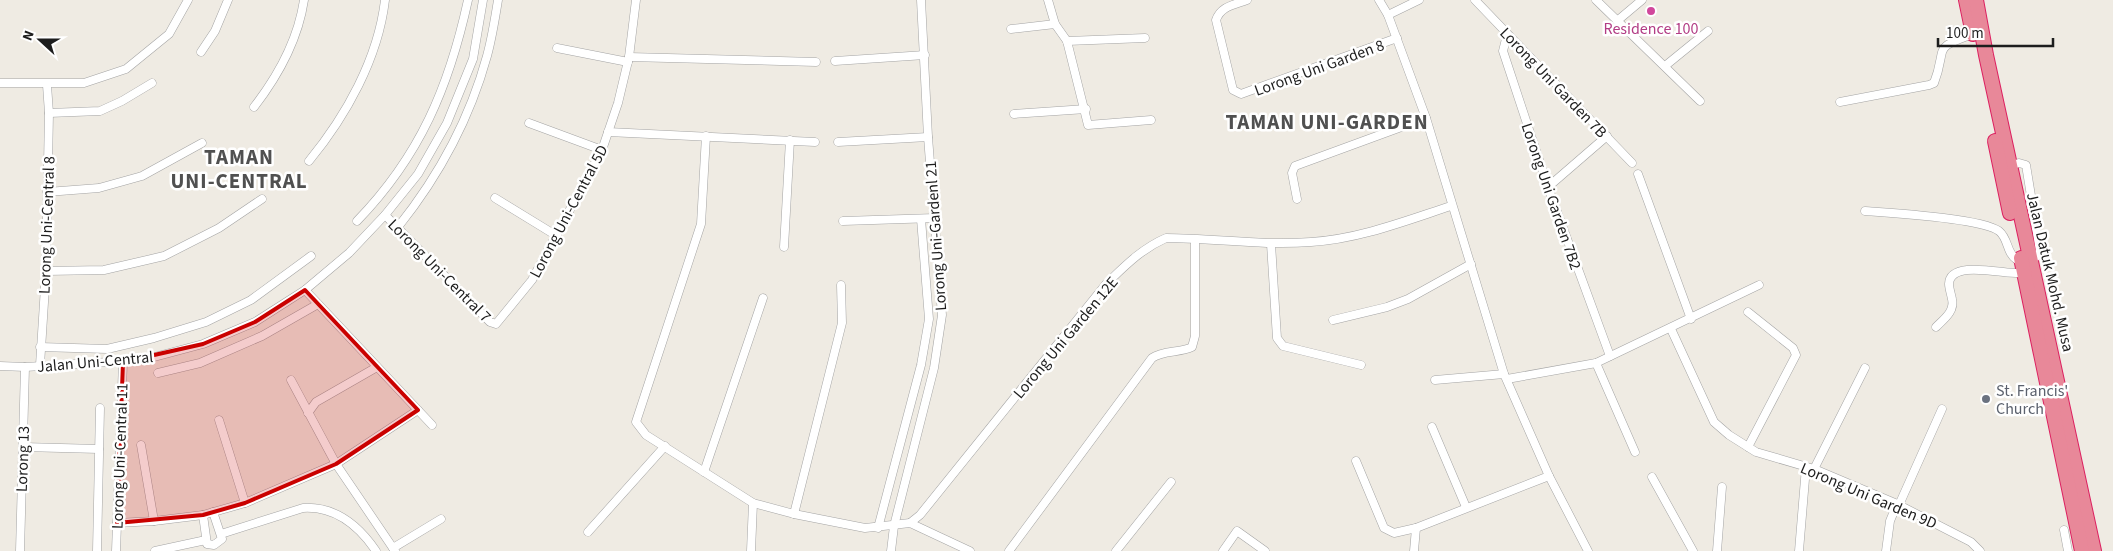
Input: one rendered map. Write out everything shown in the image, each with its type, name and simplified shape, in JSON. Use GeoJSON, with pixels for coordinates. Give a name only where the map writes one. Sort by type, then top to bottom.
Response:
{"type":"FeatureCollection","features":[{"type":"Feature","properties":{"kind":"highway","name":"Jalan Datuk Mohd. Musa"},"geometry":{"type":"LineString","coordinates":[[1966,0],[2094,551]]}},
{"type":"Feature","properties":{"kind":"highway","name":"Jalan Datuk Mohd. Musa"},"geometry":{"type":"LineString","coordinates":[[1976,0],[2010,166],[2025,258],[2023,273],[2082,551]]}},
{"type":"Feature","properties":{"kind":"street"},"geometry":{"type":"LineString","coordinates":[[0,83],[84,83],[126,70],[169,34],[188,0]]}},
{"type":"Feature","properties":{"kind":"street"},"geometry":{"type":"LineString","coordinates":[[201,52],[215,30],[228,0]]}},
{"type":"Feature","properties":{"kind":"street"},"geometry":{"type":"LineString","coordinates":[[254,107],[279,71],[291,46],[304,0]]}},
{"type":"Feature","properties":{"kind":"street"},"geometry":{"type":"LineString","coordinates":[[309,161],[332,133],[349,105],[370,57],[383,16],[385,0]]}},
{"type":"Feature","properties":{"kind":"street"},"geometry":{"type":"LineString","coordinates":[[357,221],[378,199],[406,161],[425,130],[450,71],[468,0]]}},
{"type":"Feature","properties":{"kind":"street","name":"Jalan Uni-Central"},"geometry":{"type":"LineString","coordinates":[[0,366],[25,367],[143,360],[203,344],[255,322],[305,290],[349,253],[385,215],[418,174],[447,123],[473,59],[483,0]]}},
{"type":"Feature","properties":{"kind":"street"},"geometry":{"type":"LineString","coordinates":[[398,227],[434,177],[463,121],[487,56],[498,0]]}},
{"type":"Feature","properties":{"kind":"street","name":"Lorong Uni-Central 5D"},"geometry":{"type":"LineString","coordinates":[[496,324],[532,280],[602,150],[628,60],[636,0]]}},
{"type":"Feature","properties":{"kind":"street","name":"Lorong Uni-Gardenl 21"},"geometry":{"type":"LineString","coordinates":[[891,551],[894,526],[934,368],[942,315],[928,137],[921,0]]}},
{"type":"Feature","properties":{"kind":"street"},"geometry":{"type":"LineString","coordinates":[[1048,0],[1055,24],[1067,41],[1086,109],[1088,125],[1151,120]]}},
{"type":"Feature","properties":{"kind":"street","name":"Lorong Uni Garden 8"},"geometry":{"type":"LineString","coordinates":[[1247,0],[1224,8],[1219,12],[1216,20],[1233,90],[1241,94],[1397,38]]}},
{"type":"Feature","properties":{"kind":"street"},"geometry":{"type":"LineString","coordinates":[[1379,0],[1388,15],[1426,118],[1451,206],[1471,264],[1505,377],[1549,476],[1588,551]]}},
{"type":"Feature","properties":{"kind":"street"},"geometry":{"type":"LineString","coordinates":[[1388,15],[1419,0]]}},
{"type":"Feature","properties":{"kind":"street","name":"Lorong Uni Garden 7B"},"geometry":{"type":"LineString","coordinates":[[1475,0],[1632,163]]}},
{"type":"Feature","properties":{"kind":"street"},"geometry":{"type":"LineString","coordinates":[[1596,0],[1700,101]]}},
{"type":"Feature","properties":{"kind":"street"},"geometry":{"type":"LineString","coordinates":[[1617,21],[1642,0]]}},
{"type":"Feature","properties":{"kind":"street"},"geometry":{"type":"LineString","coordinates":[[1011,28],[1055,24]]}},
{"type":"Feature","properties":{"kind":"street"},"geometry":{"type":"LineString","coordinates":[[1665,66],[1708,31]]}},
{"type":"Feature","properties":{"kind":"street"},"geometry":{"type":"LineString","coordinates":[[1840,102],[1929,86],[1934,82],[1942,50],[1946,43],[1973,34]]}},
{"type":"Feature","properties":{"kind":"street","name":"Lorong Uni Garden 7B2"},"geometry":{"type":"LineString","coordinates":[[1507,35],[1503,52],[1548,187],[1610,356]]}},
{"type":"Feature","properties":{"kind":"street"},"geometry":{"type":"LineString","coordinates":[[1067,41],[1145,38]]}},
{"type":"Feature","properties":{"kind":"street"},"geometry":{"type":"LineString","coordinates":[[557,48],[628,60],[816,62]]}},
{"type":"Feature","properties":{"kind":"street"},"geometry":{"type":"LineString","coordinates":[[835,60],[925,55]]}},
{"type":"Feature","properties":{"kind":"street"},"geometry":{"type":"LineString","coordinates":[[49,113],[100,111],[122,101],[152,83]]}},
{"type":"Feature","properties":{"kind":"street","name":"Lorong Uni-Central 8"},"geometry":{"type":"LineString","coordinates":[[40,365],[46,270],[49,113],[47,84]]}},
{"type":"Feature","properties":{"kind":"street"},"geometry":{"type":"LineString","coordinates":[[1014,114],[1086,109]]}},
{"type":"Feature","properties":{"kind":"street"},"geometry":{"type":"LineString","coordinates":[[1297,199],[1292,173],[1295,166],[1426,118]]}},
{"type":"Feature","properties":{"kind":"street"},"geometry":{"type":"LineString","coordinates":[[529,124],[602,150]]}},
{"type":"Feature","properties":{"kind":"street"},"geometry":{"type":"LineString","coordinates":[[608,132],[816,142]]}},
{"type":"Feature","properties":{"kind":"street"},"geometry":{"type":"LineString","coordinates":[[706,136],[701,224],[636,422],[646,435],[752,503],[794,514],[865,528],[910,523],[970,551]]}},
{"type":"Feature","properties":{"kind":"street"},"geometry":{"type":"LineString","coordinates":[[1548,187],[1607,136]]}},
{"type":"Feature","properties":{"kind":"street"},"geometry":{"type":"LineString","coordinates":[[838,142],[928,137]]}},
{"type":"Feature","properties":{"kind":"street"},"geometry":{"type":"LineString","coordinates":[[784,247],[790,140]]}},
{"type":"Feature","properties":{"kind":"street"},"geometry":{"type":"LineString","coordinates":[[47,192],[99,188],[142,176],[202,143]]}},
{"type":"Feature","properties":{"kind":"street"},"geometry":{"type":"LineString","coordinates":[[1638,174],[1691,319]]}},
{"type":"Feature","properties":{"kind":"street"},"geometry":{"type":"LineString","coordinates":[[495,198],[557,236]]}},
{"type":"Feature","properties":{"kind":"street"},"geometry":{"type":"LineString","coordinates":[[46,270],[104,270],[164,256],[219,228],[262,199]]}},
{"type":"Feature","properties":{"kind":"street"},"geometry":{"type":"LineString","coordinates":[[1009,551],[1152,358],[1157,355],[1183,351],[1192,347],[1195,336],[1195,240],[1271,244],[1327,241],[1372,232],[1451,206]]}},
{"type":"Feature","properties":{"kind":"street"},"geometry":{"type":"LineString","coordinates":[[1865,210],[1945,218],[1996,230],[2006,239],[2012,257],[2016,260],[2025,258]]}},
{"type":"Feature","properties":{"kind":"street","name":"Lorong Uni-Central 7"},"geometry":{"type":"LineString","coordinates":[[385,215],[490,322],[496,324]]}},
{"type":"Feature","properties":{"kind":"street"},"geometry":{"type":"LineString","coordinates":[[843,221],[935,218]]}},
{"type":"Feature","properties":{"kind":"street"},"geometry":{"type":"LineString","coordinates":[[878,528],[920,365],[929,319],[930,303],[921,219]]}},
{"type":"Feature","properties":{"kind":"street","name":"Lorong Uni Garden 12E"},"geometry":{"type":"LineString","coordinates":[[910,523],[920,515],[1106,284],[1132,260],[1156,242],[1166,238],[1195,240]]}},
{"type":"Feature","properties":{"kind":"street"},"geometry":{"type":"LineString","coordinates":[[1271,244],[1276,338],[1283,346],[1362,365]]}},
{"type":"Feature","properties":{"kind":"street"},"geometry":{"type":"LineString","coordinates":[[40,347],[108,349],[154,338],[206,322],[251,300],[311,256]]}},
{"type":"Feature","properties":{"kind":"street"},"geometry":{"type":"LineString","coordinates":[[1333,320],[1387,307],[1408,299],[1471,264]]}},
{"type":"Feature","properties":{"kind":"street"},"geometry":{"type":"LineString","coordinates":[[1936,327],[1949,314],[1953,304],[1949,283],[1952,276],[1961,271],[1979,269],[2006,274],[2023,273]]}},
{"type":"Feature","properties":{"kind":"street"},"geometry":{"type":"LineString","coordinates":[[794,514],[842,322],[841,285]]}},
{"type":"Feature","properties":{"kind":"street"},"geometry":{"type":"LineString","coordinates":[[1435,380],[1505,377],[1596,363],[1758,286]]}},
{"type":"Feature","properties":{"kind":"street"},"geometry":{"type":"LineString","coordinates":[[305,290],[432,425]]}},
{"type":"Feature","properties":{"kind":"street"},"geometry":{"type":"LineString","coordinates":[[704,472],[762,298]]}},
{"type":"Feature","properties":{"kind":"street"},"geometry":{"type":"LineString","coordinates":[[158,373],[200,363],[262,336],[318,304]]}},
{"type":"Feature","properties":{"kind":"street"},"geometry":{"type":"LineString","coordinates":[[1748,312],[1793,348],[1796,355],[1748,447]]}},
{"type":"Feature","properties":{"kind":"street","name":"Lorong Uni Garden 9D"},"geometry":{"type":"LineString","coordinates":[[1671,329],[1714,422],[1748,447],[1756,452],[1810,468],[1898,505],[1972,542],[1980,551]]}},
{"type":"Feature","properties":{"kind":"street","name":"Lorong Uni-Central 11"},"geometry":{"type":"LineString","coordinates":[[116,551],[123,362]]}},
{"type":"Feature","properties":{"kind":"street"},"geometry":{"type":"LineString","coordinates":[[1596,363],[1635,452]]}},
{"type":"Feature","properties":{"kind":"street"},"geometry":{"type":"LineString","coordinates":[[920,365],[934,368]]}},
{"type":"Feature","properties":{"kind":"street","name":"Lorong 13"},"geometry":{"type":"LineString","coordinates":[[20,551],[25,367]]}},
{"type":"Feature","properties":{"kind":"street"},"geometry":{"type":"LineString","coordinates":[[308,413],[316,402],[376,367]]}},
{"type":"Feature","properties":{"kind":"street"},"geometry":{"type":"LineString","coordinates":[[1799,551],[1810,468],[1865,368]]}},
{"type":"Feature","properties":{"kind":"street"},"geometry":{"type":"LineString","coordinates":[[291,380],[336,464],[394,550],[442,519]]}},
{"type":"Feature","properties":{"kind":"street"},"geometry":{"type":"LineString","coordinates":[[97,551],[100,408]]}},
{"type":"Feature","properties":{"kind":"street"},"geometry":{"type":"LineString","coordinates":[[1886,551],[1890,521],[1942,409]]}},
{"type":"Feature","properties":{"kind":"street"},"geometry":{"type":"LineString","coordinates":[[117,523],[203,515],[245,503],[336,464],[418,410]]}},
{"type":"Feature","properties":{"kind":"street"},"geometry":{"type":"LineString","coordinates":[[219,420],[245,503]]}},
{"type":"Feature","properties":{"kind":"street"},"geometry":{"type":"LineString","coordinates":[[1432,427],[1466,507]]}},
{"type":"Feature","properties":{"kind":"street"},"geometry":{"type":"LineString","coordinates":[[141,445],[154,521]]}},
{"type":"Feature","properties":{"kind":"street"},"geometry":{"type":"LineString","coordinates":[[588,532],[665,446]]}},
{"type":"Feature","properties":{"kind":"street"},"geometry":{"type":"LineString","coordinates":[[23,447],[99,449]]}},
{"type":"Feature","properties":{"kind":"street"},"geometry":{"type":"LineString","coordinates":[[1356,461],[1384,528],[1394,533],[1416,528],[1549,476]]}},
{"type":"Feature","properties":{"kind":"street"},"geometry":{"type":"LineString","coordinates":[[1652,477],[1693,551]]}},
{"type":"Feature","properties":{"kind":"street"},"geometry":{"type":"LineString","coordinates":[[1116,551],[1171,482]]}},
{"type":"Feature","properties":{"kind":"street"},"geometry":{"type":"LineString","coordinates":[[1716,551],[1722,487]]}},
{"type":"Feature","properties":{"kind":"street"},"geometry":{"type":"LineString","coordinates":[[751,551],[752,503]]}},
{"type":"Feature","properties":{"kind":"street"},"geometry":{"type":"LineString","coordinates":[[221,534],[304,508],[315,507],[339,514],[358,527],[376,551]]}},
{"type":"Feature","properties":{"kind":"street"},"geometry":{"type":"LineString","coordinates":[[203,515],[206,540],[213,548],[221,542],[221,534],[213,512]]}},
{"type":"Feature","properties":{"kind":"street"},"geometry":{"type":"LineString","coordinates":[[1414,551],[1416,528]]}},
{"type":"Feature","properties":{"kind":"street"},"geometry":{"type":"LineString","coordinates":[[2064,530],[2068,551]]}},
{"type":"Feature","properties":{"kind":"street"},"geometry":{"type":"LineString","coordinates":[[1223,551],[1237,531],[1265,551]]}},
{"type":"Feature","properties":{"kind":"street"},"geometry":{"type":"LineString","coordinates":[[155,551],[206,540]]}},
{"type":"Feature","properties":{"kind":"highlighted area"},"geometry":{"type":"Polygon","coordinates":[[[305,290],[418,410],[336,464],[245,503],[203,515],[117,523],[123,362],[203,344],[255,322],[305,290]]]}},
{"type":"Feature","properties":{"kind":"place","name":"Residence 100"},"geometry":{"type":"Point","coordinates":[1651,11]}},
{"type":"Feature","properties":{"kind":"place","name":"St. Francis' Church"},"geometry":{"type":"Point","coordinates":[1986,399]}},
{"type":"Feature","properties":{"kind":"district","name":"TAMAN UNI-GARDEN"},"geometry":{"type":"Point","coordinates":[1327,122]}},
{"type":"Feature","properties":{"kind":"district","name":"TAMAN UNI-CENTRAL"},"geometry":{"type":"Point","coordinates":[239,169]}}]}
